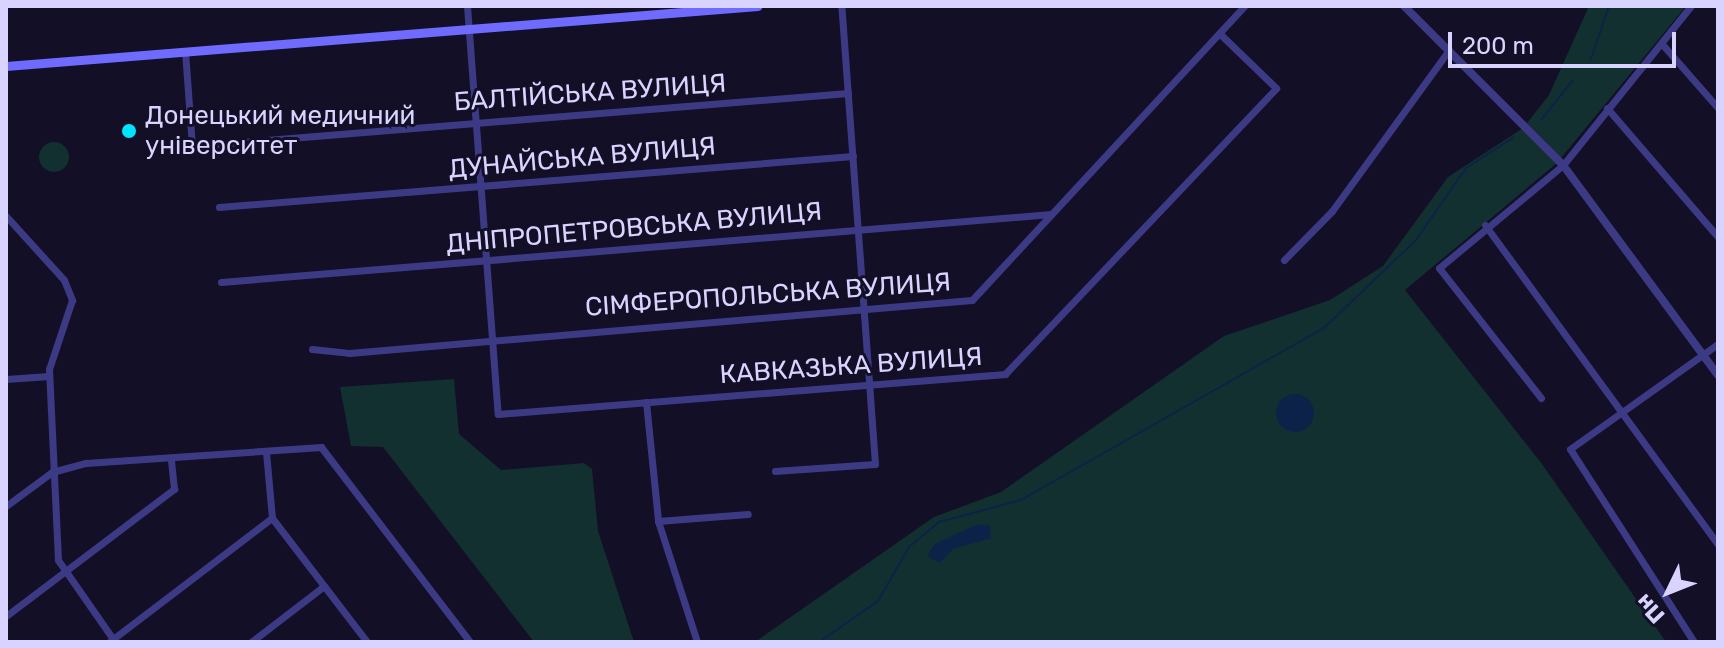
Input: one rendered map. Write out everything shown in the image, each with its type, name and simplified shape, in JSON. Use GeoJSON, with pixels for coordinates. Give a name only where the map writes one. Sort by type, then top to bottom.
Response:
{"type":"FeatureCollection","features":[{"type":"Feature","properties":{"kind":"main road"},"geometry":{"type":"LineString","coordinates":[[6,66],[758,6]]}},
{"type":"Feature","properties":{"kind":"street"},"geometry":{"type":"LineString","coordinates":[[467,6],[492,336]]}},
{"type":"Feature","properties":{"kind":"street"},"geometry":{"type":"LineString","coordinates":[[775,471],[875,464],[841,6]]}},
{"type":"Feature","properties":{"kind":"street","name":"СІМФЕРОПОЛЬСЬКА ВУЛИЦЯ"},"geometry":{"type":"LineString","coordinates":[[312,349],[364,352],[492,336],[972,300],[1244,6]]}},
{"type":"Feature","properties":{"kind":"street"},"geometry":{"type":"LineString","coordinates":[[1404,6],[1563,165],[1718,375]]}},
{"type":"Feature","properties":{"kind":"street"},"geometry":{"type":"LineString","coordinates":[[1541,398],[1439,268],[1485,225],[1563,165],[1691,6]]}},
{"type":"Feature","properties":{"kind":"street","name":"КАВКАЗЬКА ВУЛИЦЯ"},"geometry":{"type":"LineString","coordinates":[[492,336],[498,414],[1005,374],[1276,88],[1219,33]]}},
{"type":"Feature","properties":{"kind":"street"},"geometry":{"type":"LineString","coordinates":[[1662,44],[1718,108]]}},
{"type":"Feature","properties":{"kind":"street"},"geometry":{"type":"LineString","coordinates":[[1284,260],[1332,211],[1449,50]]}},
{"type":"Feature","properties":{"kind":"street","name":"БАЛТІЙСЬКА ВУЛИЦЯ"},"geometry":{"type":"LineString","coordinates":[[185,51],[192,146],[848,93]]}},
{"type":"Feature","properties":{"kind":"street"},"geometry":{"type":"LineString","coordinates":[[1607,108],[1718,237]]}},
{"type":"Feature","properties":{"kind":"street","name":"ДУНАЙСЬКА ВУЛИЦЯ"},"geometry":{"type":"LineString","coordinates":[[219,207],[853,156]]}},
{"type":"Feature","properties":{"kind":"street","name":"ДНІПРОПЕТРОВСЬКА ВУЛИЦЯ"},"geometry":{"type":"LineString","coordinates":[[221,282],[1051,214]]}},
{"type":"Feature","properties":{"kind":"street"},"geometry":{"type":"LineString","coordinates":[[6,216],[69,289],[70,321],[49,376],[52,472],[64,573],[113,641],[272,518]]}},
{"type":"Feature","properties":{"kind":"street"},"geometry":{"type":"LineString","coordinates":[[1485,225],[1718,544]]}},
{"type":"Feature","properties":{"kind":"street"},"geometry":{"type":"LineString","coordinates":[[1694,642],[1570,449],[1718,344]]}},
{"type":"Feature","properties":{"kind":"street"},"geometry":{"type":"LineString","coordinates":[[6,379],[49,376]]}},
{"type":"Feature","properties":{"kind":"street"},"geometry":{"type":"LineString","coordinates":[[646,402],[658,521],[697,642]]}},
{"type":"Feature","properties":{"kind":"street"},"geometry":{"type":"LineString","coordinates":[[6,506],[52,472],[86,463],[171,461],[321,447],[470,642]]}},
{"type":"Feature","properties":{"kind":"street"},"geometry":{"type":"LineString","coordinates":[[266,452],[272,518],[367,642]]}},
{"type":"Feature","properties":{"kind":"street"},"geometry":{"type":"LineString","coordinates":[[6,616],[174,489],[171,461]]}},
{"type":"Feature","properties":{"kind":"street"},"geometry":{"type":"LineString","coordinates":[[658,521],[748,514]]}},
{"type":"Feature","properties":{"kind":"street"},"geometry":{"type":"LineString","coordinates":[[251,642],[324,586]]}},
{"type":"Feature","properties":{"kind":"green space"},"geometry":{"type":"Polygon","coordinates":[[[1589,6],[1686,6],[1561,158],[1527,123],[1549,95],[1589,6]]]}},
{"type":"Feature","properties":{"kind":"green space"},"geometry":{"type":"Polygon","coordinates":[[[1523,128],[1557,163],[1405,290],[1542,464],[1666,642],[755,642],[934,517],[1001,492],[1224,336],[1330,300],[1383,266],[1448,177],[1523,128]]]}},
{"type":"Feature","properties":{"kind":"green space"},"geometry":{"type":"Polygon","coordinates":[[[54,142],[65,146],[69,157],[65,168],[54,172],[43,168],[39,157],[43,146],[54,142]]]}},
{"type":"Feature","properties":{"kind":"green space"},"geometry":{"type":"Polygon","coordinates":[[[454,379],[459,434],[501,470],[584,463],[592,469],[598,531],[634,642],[534,642],[383,447],[351,446],[340,387],[454,379]]]}},
{"type":"Feature","properties":{"kind":"water"},"geometry":{"type":"Polygon","coordinates":[[[1295,394],[1308,400],[1314,413],[1308,426],[1295,432],[1282,426],[1276,413],[1282,400],[1295,394]]]}},
{"type":"Feature","properties":{"kind":"water"},"geometry":{"type":"Polygon","coordinates":[[[978,524],[990,526],[991,538],[953,549],[940,563],[927,556],[935,544],[978,524]]]}},
{"type":"Feature","properties":{"kind":"waterway"},"geometry":{"type":"LineString","coordinates":[[1591,59],[1609,6]]}},
{"type":"Feature","properties":{"kind":"waterway"},"geometry":{"type":"LineString","coordinates":[[1541,120],[1573,80]]}},
{"type":"Feature","properties":{"kind":"waterway"},"geometry":{"type":"LineString","coordinates":[[819,642],[878,601],[909,547],[939,522],[1021,500],[1325,327],[1416,240],[1466,168],[1514,137]]}},
{"type":"Feature","properties":{"kind":"place","name":"Донецький медичний університет"},"geometry":{"type":"Point","coordinates":[129,131]}}]}
